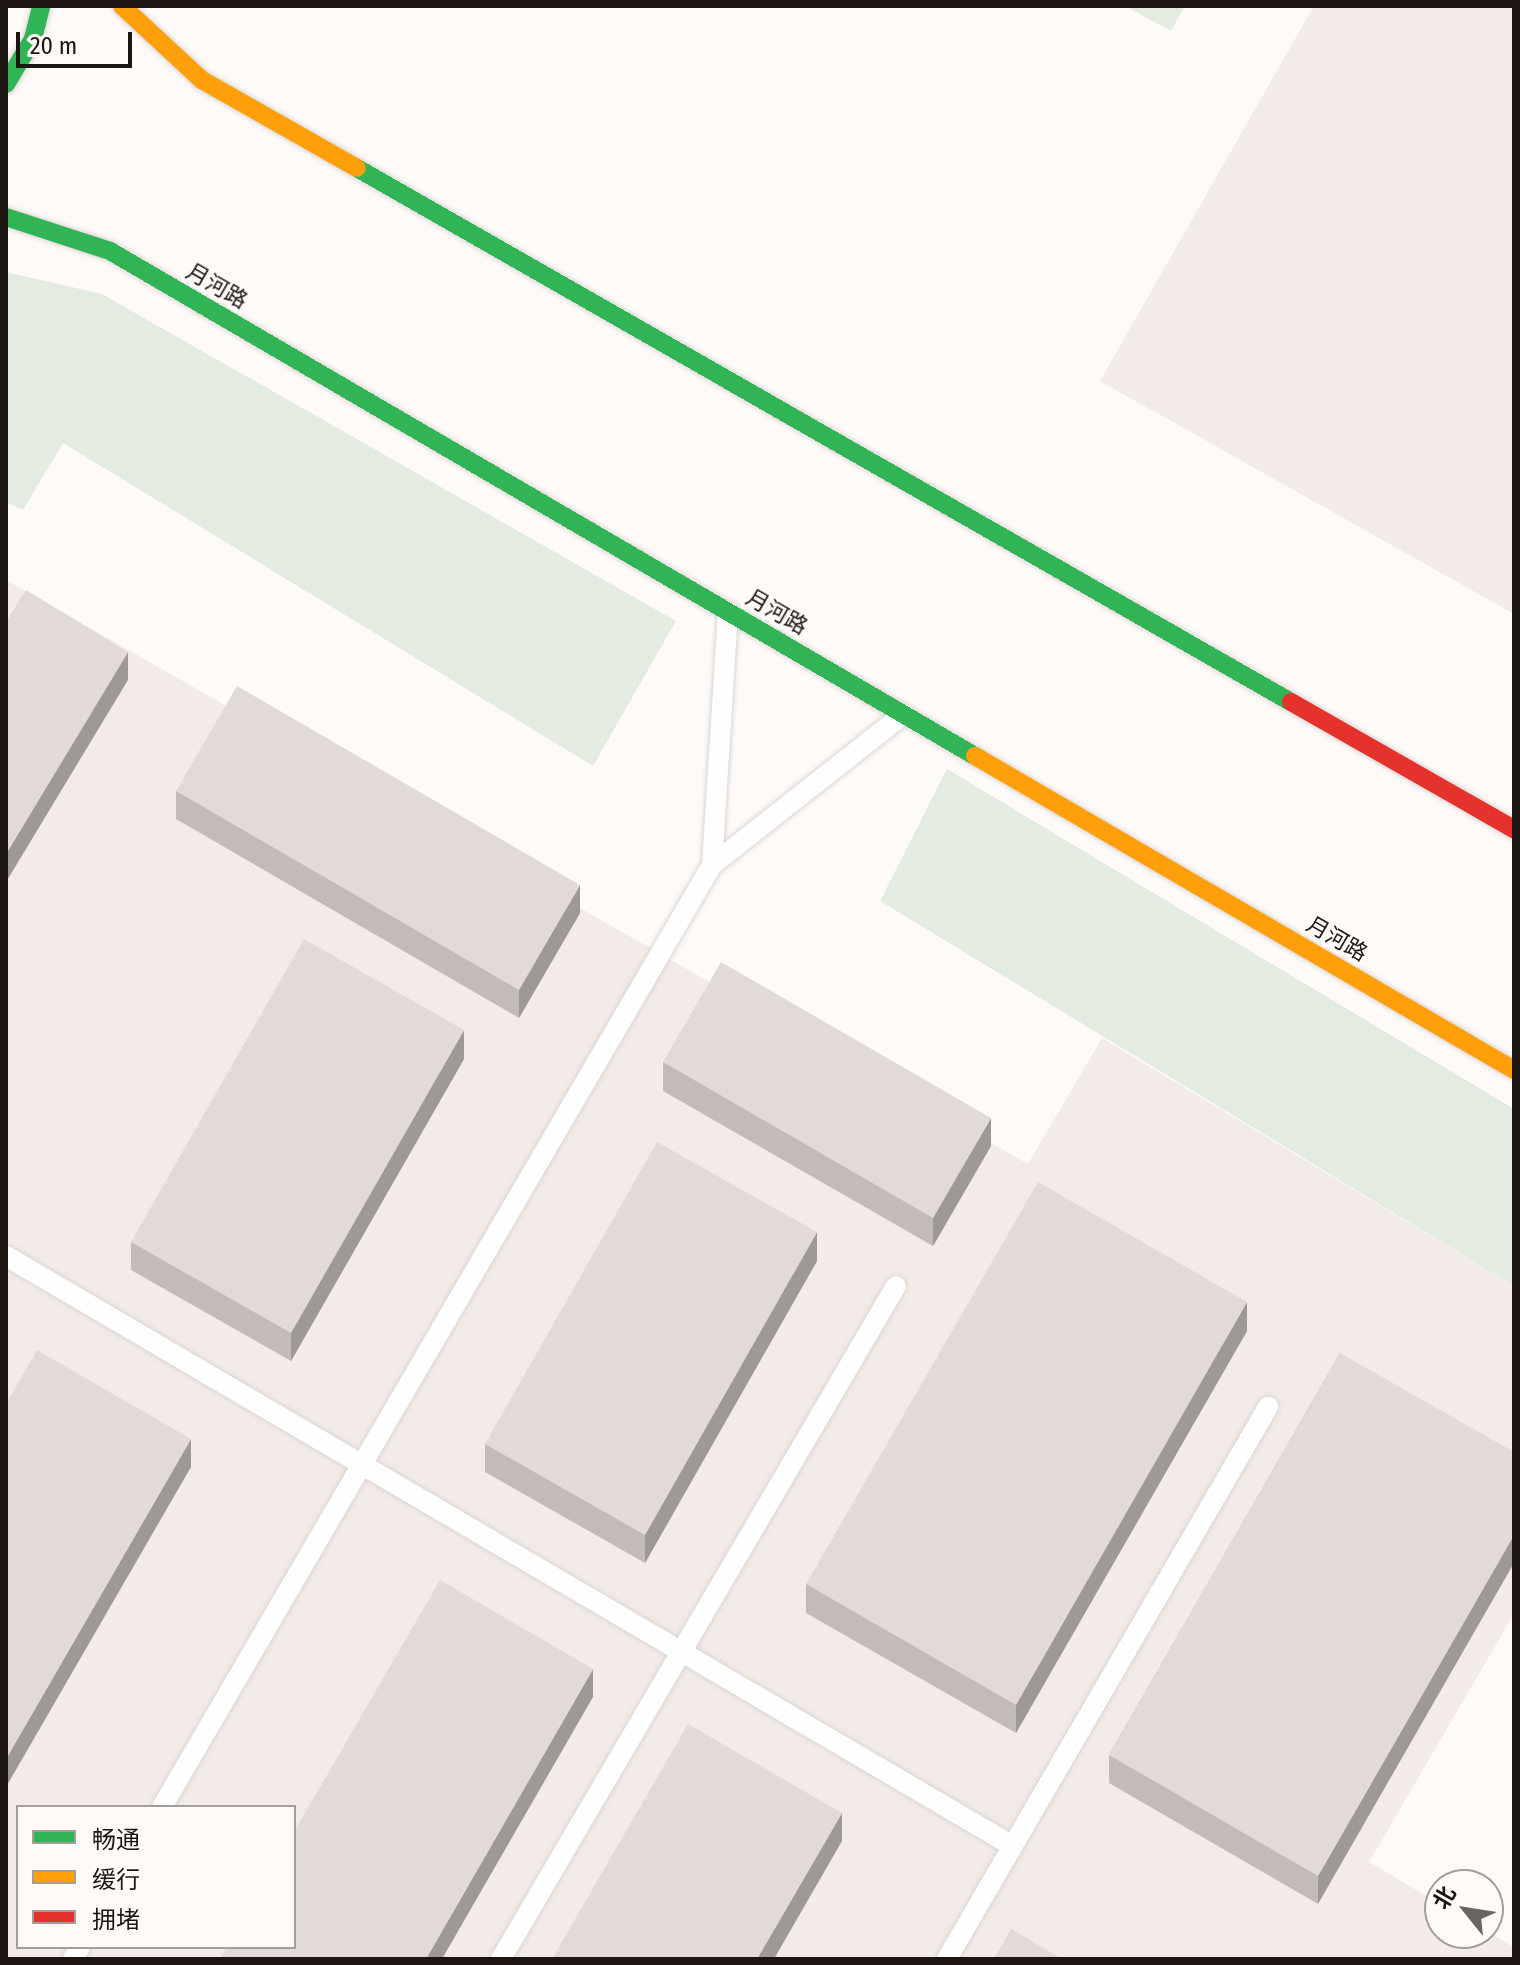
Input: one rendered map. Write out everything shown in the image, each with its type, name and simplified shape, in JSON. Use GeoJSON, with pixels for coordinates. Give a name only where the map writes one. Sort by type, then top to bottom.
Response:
{"type":"FeatureCollection","features":[{"type":"Feature","properties":{"kind":"main road"},"geometry":{"type":"LineString","coordinates":[[6,84],[33,39],[41,6]]}},
{"type":"Feature","properties":{"kind":"main road"},"geometry":{"type":"LineString","coordinates":[[122,6],[202,80],[1514,829]]}},
{"type":"Feature","properties":{"kind":"main road","name":"月河路"},"geometry":{"type":"LineString","coordinates":[[6,217],[110,251],[1514,1070]]}},
{"type":"Feature","properties":{"kind":"lane"},"geometry":{"type":"LineString","coordinates":[[712,865],[728,611]]}},
{"type":"Feature","properties":{"kind":"lane"},"geometry":{"type":"LineString","coordinates":[[163,1805],[712,865],[904,714]]}},
{"type":"Feature","properties":{"kind":"lane"},"geometry":{"type":"LineString","coordinates":[[6,1256],[1013,1846]]}},
{"type":"Feature","properties":{"kind":"lane"},"geometry":{"type":"LineString","coordinates":[[501,1959],[896,1286]]}},
{"type":"Feature","properties":{"kind":"lane"},"geometry":{"type":"LineString","coordinates":[[947,1959],[1268,1407]]}},
{"type":"Feature","properties":{"kind":"shaded area"},"geometry":{"type":"Polygon","coordinates":[[[1125,6],[1185,6],[1171,31],[1125,6]]]}},
{"type":"Feature","properties":{"kind":"shaded area"},"geometry":{"type":"Polygon","coordinates":[[[1314,6],[1514,6],[1514,614],[1100,381],[1314,6]]]}},
{"type":"Feature","properties":{"kind":"shaded area"},"geometry":{"type":"Polygon","coordinates":[[[6,272],[102,294],[676,621],[593,766],[63,443],[23,510],[6,502],[6,272]]]}},
{"type":"Feature","properties":{"kind":"shaded area"},"geometry":{"type":"Polygon","coordinates":[[[6,580],[1028,1164],[1102,1038],[1514,1286],[1514,1614],[1369,1862],[1424,1895],[1424,1949],[1504,1949],[1504,1941],[1514,1947],[1514,1959],[6,1959],[6,580]]]}},
{"type":"Feature","properties":{"kind":"shaded area"},"geometry":{"type":"Polygon","coordinates":[[[947,769],[1514,1109],[1514,1286],[880,901],[947,769]]]}},
{"type":"Feature","properties":{"kind":"building"},"geometry":{"type":"Polygon","coordinates":[[[26,590],[128,652],[6,854],[6,622],[26,590]]]}},
{"type":"Feature","properties":{"kind":"building"},"geometry":{"type":"Polygon","coordinates":[[[237,686],[580,885],[519,990],[176,791],[237,686]]]}},
{"type":"Feature","properties":{"kind":"building"},"geometry":{"type":"Polygon","coordinates":[[[304,939],[464,1030],[291,1333],[131,1242],[304,939]]]}},
{"type":"Feature","properties":{"kind":"building"},"geometry":{"type":"Polygon","coordinates":[[[721,962],[991,1118],[933,1218],[663,1062],[721,962]]]}},
{"type":"Feature","properties":{"kind":"building"},"geometry":{"type":"Polygon","coordinates":[[[657,1142],[817,1232],[645,1535],[485,1444],[657,1142]]]}},
{"type":"Feature","properties":{"kind":"building"},"geometry":{"type":"Polygon","coordinates":[[[1038,1182],[1247,1302],[1016,1705],[806,1584],[1038,1182]]]}},
{"type":"Feature","properties":{"kind":"building"},"geometry":{"type":"Polygon","coordinates":[[[37,1350],[191,1439],[6,1759],[6,1404],[37,1350]]]}},
{"type":"Feature","properties":{"kind":"building"},"geometry":{"type":"Polygon","coordinates":[[[1340,1353],[1514,1452],[1514,1535],[1318,1876],[1109,1755],[1340,1353]]]}},
{"type":"Feature","properties":{"kind":"building"},"geometry":{"type":"Polygon","coordinates":[[[440,1580],[593,1669],[426,1959],[220,1959],[226,1949],[296,1949],[296,1829],[440,1580]]]}},
{"type":"Feature","properties":{"kind":"building"},"geometry":{"type":"Polygon","coordinates":[[[688,1724],[842,1813],[757,1959],[552,1959],[688,1724]]]}},
{"type":"Feature","properties":{"kind":"building"},"geometry":{"type":"Polygon","coordinates":[[[1011,1929],[1062,1959],[994,1959],[1011,1929]]]}},
{"type":"Feature","properties":{"kind":"traffic: fast"},"geometry":{"type":"LineString","coordinates":[[6,84],[33,39],[41,6]]}},
{"type":"Feature","properties":{"kind":"traffic: fast"},"geometry":{"type":"LineString","coordinates":[[357,168],[1291,702]]}},
{"type":"Feature","properties":{"kind":"traffic: fast"},"geometry":{"type":"LineString","coordinates":[[6,217],[110,251],[975,756]]}},
{"type":"Feature","properties":{"kind":"traffic: slow"},"geometry":{"type":"LineString","coordinates":[[122,6],[202,80],[357,168]]}},
{"type":"Feature","properties":{"kind":"traffic: slow"},"geometry":{"type":"LineString","coordinates":[[975,756],[1514,1070]]}},
{"type":"Feature","properties":{"kind":"traffic: jam"},"geometry":{"type":"LineString","coordinates":[[1291,702],[1514,829]]}}]}
